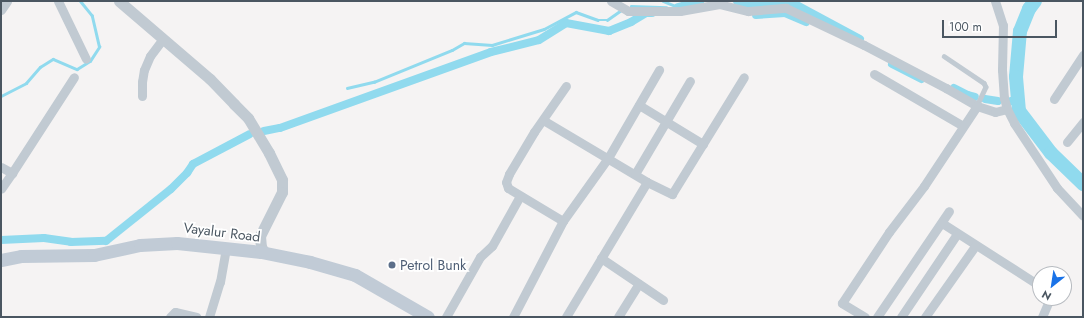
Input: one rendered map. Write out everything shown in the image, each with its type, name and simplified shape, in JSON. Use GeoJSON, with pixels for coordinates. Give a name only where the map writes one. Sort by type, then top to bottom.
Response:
{"type":"FeatureCollection","features":[{"type":"Feature","properties":{"kind":"main road","name":"Vayalur Road"},"geometry":{"type":"LineString","coordinates":[[1,260],[21,256],[94,255],[140,245],[177,243],[265,253],[310,262],[355,275],[427,317]]}},
{"type":"Feature","properties":{"kind":"street"},"geometry":{"type":"LineString","coordinates":[[1,10],[7,1]]}},
{"type":"Feature","properties":{"kind":"street"},"geometry":{"type":"LineString","coordinates":[[58,1],[86,59]]}},
{"type":"Feature","properties":{"kind":"street"},"geometry":{"type":"LineString","coordinates":[[611,1],[628,11],[680,11],[719,4],[748,11],[786,8],[864,45],[977,106],[995,112],[1007,109]]}},
{"type":"Feature","properties":{"kind":"street"},"geometry":{"type":"LineString","coordinates":[[996,1],[1003,25],[1002,70],[1004,98],[1007,109],[1014,123],[1057,188],[1083,216]]}},
{"type":"Feature","properties":{"kind":"street"},"geometry":{"type":"LineString","coordinates":[[122,2],[162,40],[210,80],[248,118],[269,153],[282,180],[282,192],[260,236],[261,247],[265,253]]}},
{"type":"Feature","properties":{"kind":"street"},"geometry":{"type":"LineString","coordinates":[[142,96],[144,70],[150,56],[162,40]]}},
{"type":"Feature","properties":{"kind":"street"},"geometry":{"type":"LineString","coordinates":[[1054,99],[1083,55]]}},
{"type":"Feature","properties":{"kind":"street"},"geometry":{"type":"LineString","coordinates":[[513,317],[563,221],[608,158],[659,70]]}},
{"type":"Feature","properties":{"kind":"street"},"geometry":{"type":"LineString","coordinates":[[874,74],[963,126]]}},
{"type":"Feature","properties":{"kind":"street"},"geometry":{"type":"LineString","coordinates":[[543,120],[647,182],[672,194],[744,77]]}},
{"type":"Feature","properties":{"kind":"street"},"geometry":{"type":"LineString","coordinates":[[1,189],[74,78]]}},
{"type":"Feature","properties":{"kind":"street"},"geometry":{"type":"LineString","coordinates":[[635,174],[690,80]]}},
{"type":"Feature","properties":{"kind":"street"},"geometry":{"type":"LineString","coordinates":[[563,221],[508,188],[506,182],[543,120],[566,86]]}},
{"type":"Feature","properties":{"kind":"street"},"geometry":{"type":"LineString","coordinates":[[639,105],[703,144]]}},
{"type":"Feature","properties":{"kind":"street"},"geometry":{"type":"LineString","coordinates":[[865,317],[842,303],[889,232],[947,152],[977,106]]}},
{"type":"Feature","properties":{"kind":"street"},"geometry":{"type":"LineString","coordinates":[[1067,142],[1083,122]]}},
{"type":"Feature","properties":{"kind":"street"},"geometry":{"type":"LineString","coordinates":[[1,167],[12,173]]}},
{"type":"Feature","properties":{"kind":"street"},"geometry":{"type":"LineString","coordinates":[[566,317],[647,182]]}},
{"type":"Feature","properties":{"kind":"street"},"geometry":{"type":"LineString","coordinates":[[446,317],[480,257],[492,246],[520,196]]}},
{"type":"Feature","properties":{"kind":"street"},"geometry":{"type":"LineString","coordinates":[[877,317],[950,211]]}},
{"type":"Feature","properties":{"kind":"street"},"geometry":{"type":"LineString","coordinates":[[942,223],[975,246],[1032,281]]}},
{"type":"Feature","properties":{"kind":"street"},"geometry":{"type":"LineString","coordinates":[[901,317],[957,234]]}},
{"type":"Feature","properties":{"kind":"street"},"geometry":{"type":"LineString","coordinates":[[925,317],[975,246]]}},
{"type":"Feature","properties":{"kind":"street"},"geometry":{"type":"LineString","coordinates":[[209,317],[220,282],[226,249]]}},
{"type":"Feature","properties":{"kind":"street"},"geometry":{"type":"LineString","coordinates":[[601,258],[663,300]]}},
{"type":"Feature","properties":{"kind":"street"},"geometry":{"type":"LineString","coordinates":[[618,317],[639,284]]}},
{"type":"Feature","properties":{"kind":"street"},"geometry":{"type":"LineString","coordinates":[[1042,317],[1047,306]]}},
{"type":"Feature","properties":{"kind":"street"},"geometry":{"type":"LineString","coordinates":[[170,317],[175,312],[196,317]]}},
{"type":"Feature","properties":{"kind":"lane"},"geometry":{"type":"LineString","coordinates":[[944,56],[984,83],[986,87],[977,106]]}},
{"type":"Feature","properties":{"kind":"waterway"},"geometry":{"type":"LineString","coordinates":[[1,96],[26,83],[40,67],[53,59],[77,69],[90,61],[99,47],[92,16],[80,1]]}},
{"type":"Feature","properties":{"kind":"waterway"},"geometry":{"type":"LineString","coordinates":[[663,1],[678,7]]}},
{"type":"Feature","properties":{"kind":"waterway"},"geometry":{"type":"LineString","coordinates":[[678,7],[700,1]]}},
{"type":"Feature","properties":{"kind":"waterway"},"geometry":{"type":"LineString","coordinates":[[737,1],[752,6],[773,6],[781,1]]}},
{"type":"Feature","properties":{"kind":"waterway"},"geometry":{"type":"LineString","coordinates":[[785,1],[793,3],[860,39]]}},
{"type":"Feature","properties":{"kind":"waterway"},"geometry":{"type":"LineString","coordinates":[[1035,1],[1029,9],[1020,31],[1016,77],[1019,111],[1051,153],[1083,184]]}},
{"type":"Feature","properties":{"kind":"waterway"},"geometry":{"type":"LineString","coordinates":[[631,6],[666,7]]}},
{"type":"Feature","properties":{"kind":"waterway"},"geometry":{"type":"LineString","coordinates":[[347,88],[374,82],[452,50],[464,43],[492,45],[544,29],[576,12],[598,20],[607,20],[620,11]]}},
{"type":"Feature","properties":{"kind":"waterway"},"geometry":{"type":"LineString","coordinates":[[264,131],[280,128],[491,52],[539,40],[566,23],[609,31],[631,22],[646,13],[652,13]]}},
{"type":"Feature","properties":{"kind":"waterway"},"geometry":{"type":"LineString","coordinates":[[756,15],[785,13],[806,22]]}},
{"type":"Feature","properties":{"kind":"waterway"},"geometry":{"type":"LineString","coordinates":[[892,64],[921,79]]}},
{"type":"Feature","properties":{"kind":"waterway"},"geometry":{"type":"LineString","coordinates":[[954,88],[975,97]]}},
{"type":"Feature","properties":{"kind":"waterway"},"geometry":{"type":"LineString","coordinates":[[985,99],[998,101]]}},
{"type":"Feature","properties":{"kind":"waterway"},"geometry":{"type":"LineString","coordinates":[[1011,101],[1018,100]]}},
{"type":"Feature","properties":{"kind":"waterway"},"geometry":{"type":"LineString","coordinates":[[1,240],[44,238],[71,242],[106,241],[171,189],[187,173],[193,164],[250,134]]}},
{"type":"Feature","properties":{"kind":"place","name":"Petrol Bunk"},"geometry":{"type":"Point","coordinates":[392,265]}}]}
